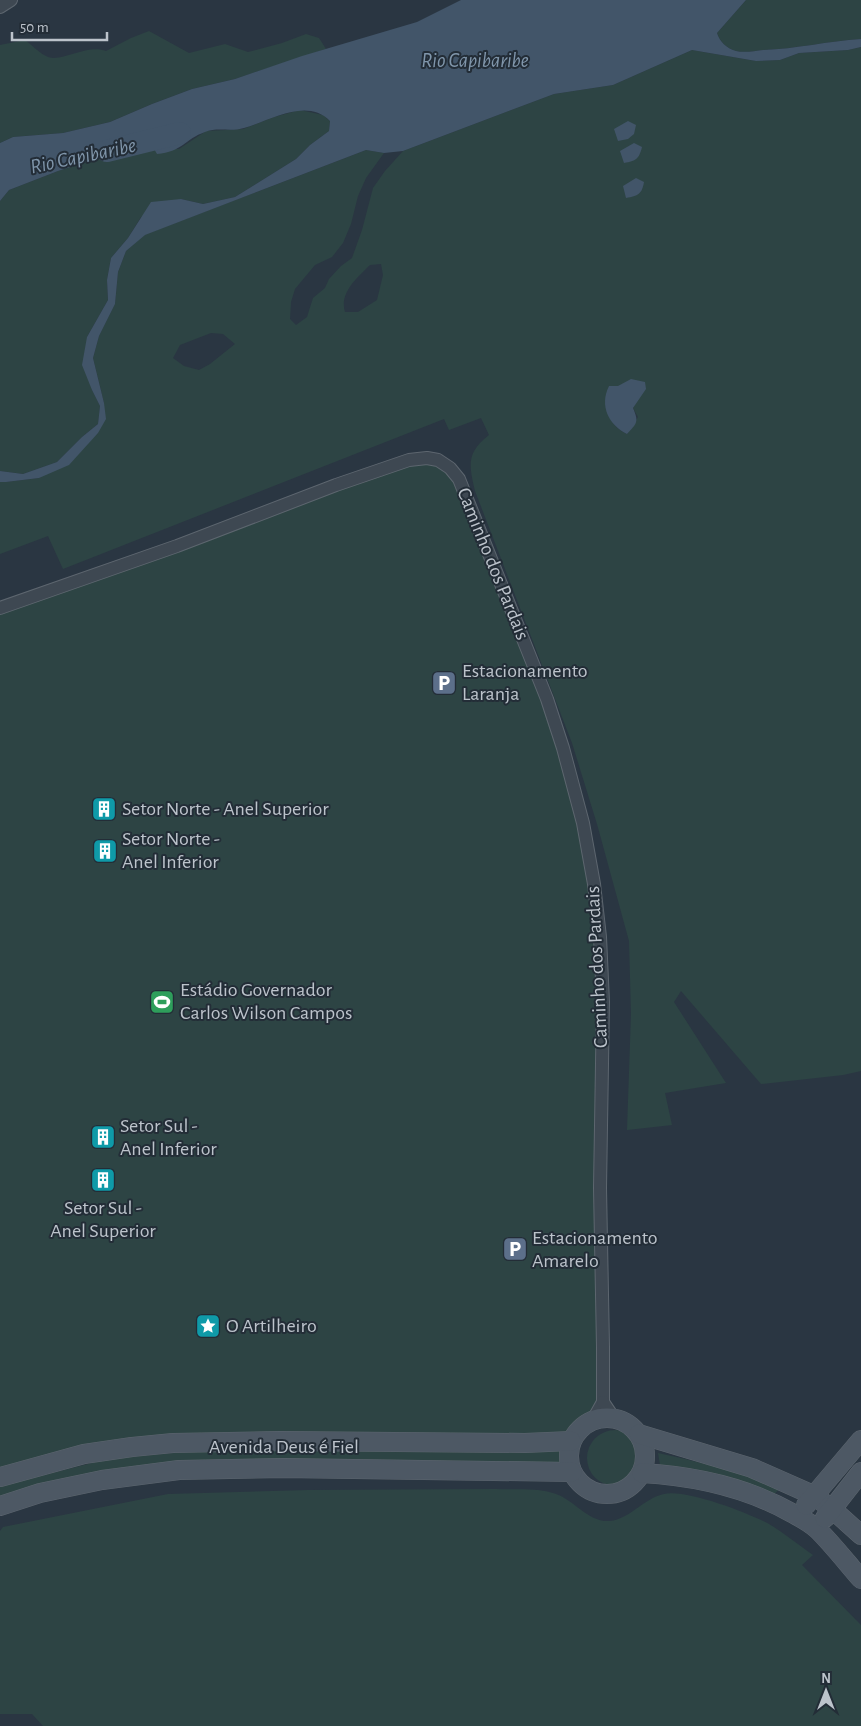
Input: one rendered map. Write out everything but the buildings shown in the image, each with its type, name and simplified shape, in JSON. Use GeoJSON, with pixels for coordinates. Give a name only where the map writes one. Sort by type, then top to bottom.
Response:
{"type":"FeatureCollection","features":[{"type":"Feature","properties":{"kind":"main road"},"geometry":{"type":"LineString","coordinates":[[608,1410],[632,1426],[644,1443],[646,1453],[642,1473],[636,1482],[618,1493],[607,1494],[596,1493],[578,1481],[572,1472],[568,1451],[571,1440],[578,1430],[608,1410]]}},
{"type":"Feature","properties":{"kind":"main road"},"geometry":{"type":"LineString","coordinates":[[639,1434],[752,1468],[813,1495],[832,1509],[861,1536]]}},
{"type":"Feature","properties":{"kind":"main road","name":"Avenida Deus é Fiel"},"geometry":{"type":"LineString","coordinates":[[0,1477],[84,1454],[173,1443],[280,1440],[525,1443],[571,1440]]}},
{"type":"Feature","properties":{"kind":"main road"},"geometry":{"type":"LineString","coordinates":[[798,1516],[813,1495],[861,1440]]}},
{"type":"Feature","properties":{"kind":"main road","name":"Avenida Deus é Fiel"},"geometry":{"type":"LineString","coordinates":[[0,1506],[40,1493],[102,1480],[180,1470],[284,1468],[572,1472]]}},
{"type":"Feature","properties":{"kind":"main road"},"geometry":{"type":"LineString","coordinates":[[817,1529],[861,1472]]}},
{"type":"Feature","properties":{"kind":"main road"},"geometry":{"type":"LineString","coordinates":[[642,1473],[681,1476],[726,1486],[772,1502],[817,1529],[861,1579]]}},
{"type":"Feature","properties":{"kind":"street"},"geometry":{"type":"LineString","coordinates":[[0,7],[11,0]]}},
{"type":"Feature","properties":{"kind":"street","name":"Caminho dos Pardais"},"geometry":{"type":"LineString","coordinates":[[0,608],[169,549],[336,485],[409,460],[420,458],[438,460],[450,468],[459,479],[550,707],[583,823],[594,884],[600,937],[603,1002],[600,1188],[604,1347],[608,1410]]}},
{"type":"Feature","properties":{"kind":"green space"},"geometry":{"type":"Polygon","coordinates":[[[746,0],[861,0],[861,39],[800,47],[746,52],[736,51],[724,44],[717,33],[746,0]]]}},
{"type":"Feature","properties":{"kind":"green space"},"geometry":{"type":"Polygon","coordinates":[[[149,31],[189,53],[225,44],[248,52],[306,34],[319,38],[326,49],[235,79],[192,89],[110,122],[63,133],[13,137],[0,143],[0,45],[25,40],[42,54],[54,58],[83,51],[99,49],[106,51],[149,31]]]}},
{"type":"Feature","properties":{"kind":"green space"},"geometry":{"type":"Polygon","coordinates":[[[861,47],[861,1071],[843,1075],[761,1084],[681,991],[674,1002],[726,1083],[665,1093],[672,1125],[627,1130],[631,1014],[629,941],[597,824],[572,743],[475,491],[471,474],[471,460],[476,448],[489,435],[481,418],[449,430],[444,419],[63,569],[48,536],[0,554],[0,482],[39,478],[98,433],[104,403],[93,358],[99,336],[115,304],[118,272],[126,251],[144,235],[366,150],[384,153],[366,178],[358,196],[351,224],[343,243],[332,257],[315,265],[295,289],[291,302],[290,319],[296,325],[307,317],[313,298],[325,288],[329,279],[341,266],[352,258],[362,230],[373,188],[403,151],[554,94],[613,85],[692,50],[756,61],[780,60],[799,53],[848,50],[861,47]],[[381,264],[370,265],[350,286],[345,298],[345,312],[358,312],[377,300],[383,275],[381,264]],[[211,333],[180,345],[173,358],[184,366],[199,370],[210,364],[235,344],[223,334],[211,333]],[[609,386],[609,414],[614,425],[627,434],[638,417],[633,408],[639,397],[618,386],[609,386]]]}},
{"type":"Feature","properties":{"kind":"green space"},"geometry":{"type":"Polygon","coordinates":[[[300,110],[323,115],[330,121],[329,131],[310,145],[296,159],[235,197],[203,204],[181,199],[141,217],[128,238],[111,258],[107,280],[108,300],[87,337],[92,390],[100,406],[98,424],[57,462],[23,474],[0,471],[0,201],[9,190],[98,158],[117,156],[138,141],[150,140],[154,148],[179,149],[206,131],[243,129],[274,117],[300,110]]]}},
{"type":"Feature","properties":{"kind":"green space"},"geometry":{"type":"Polygon","coordinates":[[[409,460],[450,468],[547,699],[598,910],[603,1402],[588,1422],[566,1442],[214,1441],[0,1477],[0,609],[409,460]]]}},
{"type":"Feature","properties":{"kind":"green space"},"geometry":{"type":"Polygon","coordinates":[[[609,1430],[621,1430],[631,1434],[639,1442],[643,1458],[639,1474],[631,1482],[621,1486],[609,1486],[599,1482],[591,1474],[587,1464],[587,1452],[591,1442],[599,1434],[609,1430]]]}},
{"type":"Feature","properties":{"kind":"green space"},"geometry":{"type":"Polygon","coordinates":[[[569,1449],[568,1468],[208,1464],[0,1504],[0,1486],[108,1459],[206,1450],[569,1449]]]}},
{"type":"Feature","properties":{"kind":"green space"},"geometry":{"type":"Polygon","coordinates":[[[658,1453],[721,1468],[781,1488],[774,1494],[704,1471],[660,1465],[658,1453]]]}},
{"type":"Feature","properties":{"kind":"green space"},"geometry":{"type":"Polygon","coordinates":[[[308,1490],[534,1490],[556,1494],[588,1515],[602,1521],[617,1519],[657,1496],[674,1493],[702,1498],[733,1508],[769,1524],[813,1555],[802,1565],[861,1625],[861,1726],[43,1726],[32,1714],[0,1714],[0,1531],[3,1527],[168,1494],[308,1490]]]}},
{"type":"Feature","properties":{"kind":"water","name":"Rio Capibaribe"},"geometry":{"type":"Polygon","coordinates":[[[461,0],[746,0],[717,33],[724,44],[732,50],[749,52],[861,39],[861,47],[848,50],[799,53],[780,60],[756,61],[692,50],[613,85],[554,94],[403,151],[384,153],[366,150],[145,235],[126,251],[118,272],[115,304],[99,336],[93,358],[106,419],[98,433],[69,465],[39,478],[0,482],[0,471],[23,474],[57,462],[98,424],[100,406],[82,365],[87,337],[108,300],[107,280],[111,258],[128,238],[151,202],[181,199],[203,204],[235,197],[296,159],[310,145],[329,131],[330,121],[320,114],[310,111],[288,113],[239,129],[209,131],[198,135],[172,151],[157,154],[149,140],[138,141],[130,151],[117,156],[98,158],[9,190],[0,201],[0,143],[13,137],[63,133],[110,122],[192,89],[235,79],[302,56],[417,22],[461,0]]]}},
{"type":"Feature","properties":{"kind":"water"},"geometry":{"type":"Polygon","coordinates":[[[628,121],[636,125],[634,134],[628,139],[618,141],[614,129],[628,121]]]}},
{"type":"Feature","properties":{"kind":"water"},"geometry":{"type":"Polygon","coordinates":[[[634,143],[642,147],[640,154],[634,160],[624,163],[620,151],[634,143]]]}},
{"type":"Feature","properties":{"kind":"water"},"geometry":{"type":"Polygon","coordinates":[[[636,178],[644,182],[641,192],[626,198],[623,186],[636,178]]]}},
{"type":"Feature","properties":{"kind":"water"},"geometry":{"type":"Polygon","coordinates":[[[631,379],[645,382],[646,389],[633,408],[636,422],[627,434],[615,426],[607,414],[605,401],[609,386],[618,386],[631,379]]]}},
{"type":"Feature","properties":{"kind":"waterway","name":"Rio Capibaribe"},"geometry":{"type":"LineString","coordinates":[[107,151],[180,133]]}},
{"type":"Feature","properties":{"kind":"place","name":"Estacionamento Laranja"},"geometry":{"type":"Point","coordinates":[444,683]}},
{"type":"Feature","properties":{"kind":"place","name":"Setor Norte - Anel Superior"},"geometry":{"type":"Point","coordinates":[104,809]}},
{"type":"Feature","properties":{"kind":"place","name":"Setor Norte - Anel Inferior"},"geometry":{"type":"Point","coordinates":[105,851]}},
{"type":"Feature","properties":{"kind":"place","name":"Estádio Governador Carlos Wilson Campos"},"geometry":{"type":"Point","coordinates":[162,1002]}},
{"type":"Feature","properties":{"kind":"place","name":"Setor Sul - Anel Inferior"},"geometry":{"type":"Point","coordinates":[103,1137]}},
{"type":"Feature","properties":{"kind":"place","name":"Setor Sul - Anel Superior"},"geometry":{"type":"Point","coordinates":[103,1180]}},
{"type":"Feature","properties":{"kind":"place","name":"Estacionamento Amarelo"},"geometry":{"type":"Point","coordinates":[515,1249]}},
{"type":"Feature","properties":{"kind":"place","name":"O Artilheiro"},"geometry":{"type":"Point","coordinates":[208,1326]}}]}
